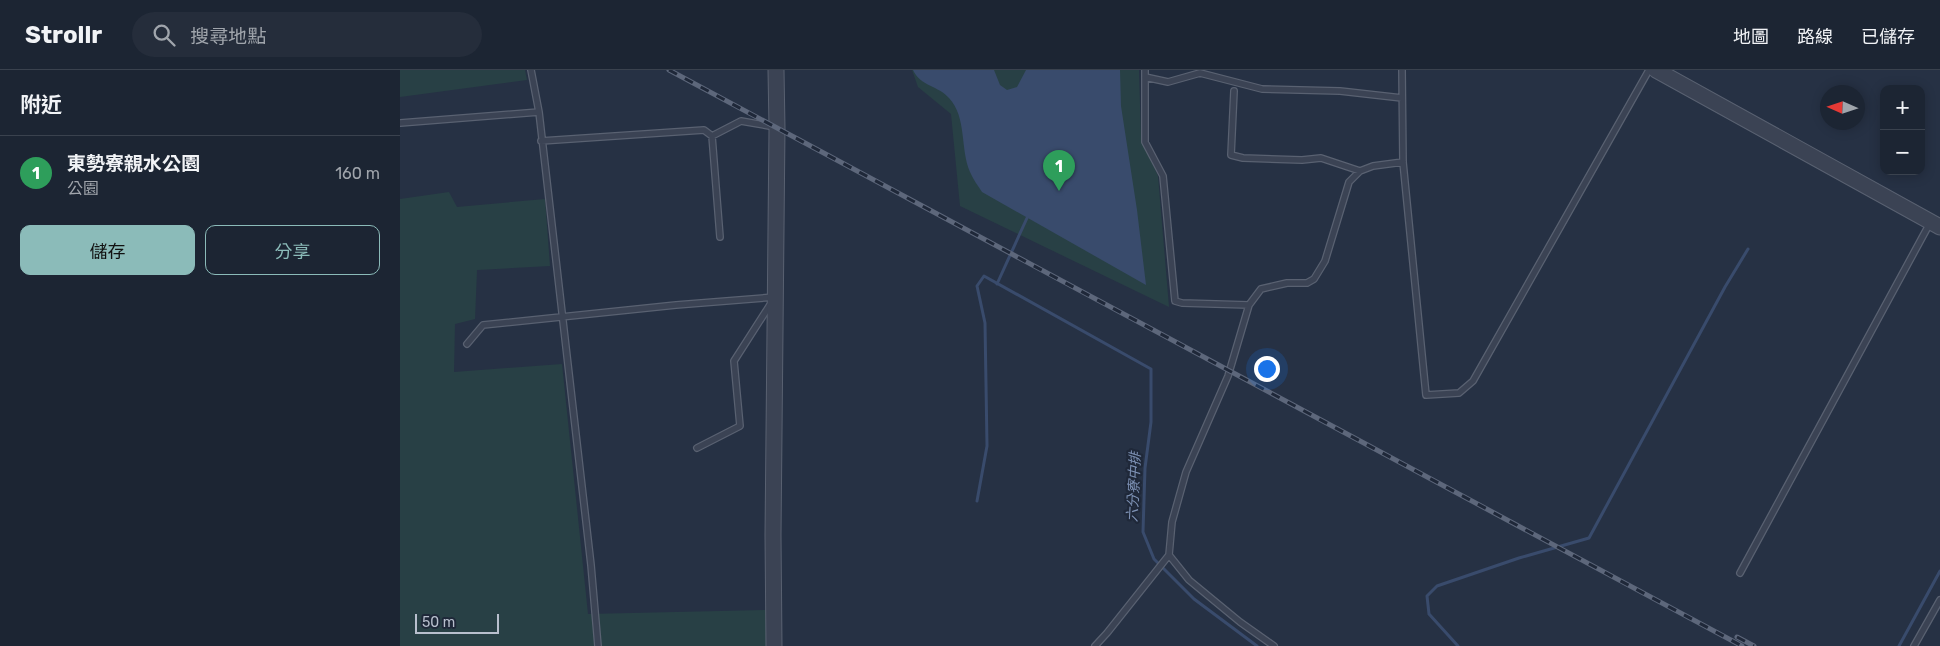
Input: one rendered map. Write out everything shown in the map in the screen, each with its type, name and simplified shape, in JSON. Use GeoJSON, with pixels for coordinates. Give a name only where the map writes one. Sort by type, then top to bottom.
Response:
{"type":"FeatureCollection","features":[{"type":"Feature","properties":{"kind":"street"},"geometry":{"type":"LineString","coordinates":[[774,646],[773,535],[778,128],[776,70]]}},
{"type":"Feature","properties":{"kind":"street"},"geometry":{"type":"LineString","coordinates":[[1656,70],[1935,224]]}},
{"type":"Feature","properties":{"kind":"lane"},"geometry":{"type":"LineString","coordinates":[[531,70],[538,112],[591,565],[598,646]]}},
{"type":"Feature","properties":{"kind":"lane"},"geometry":{"type":"LineString","coordinates":[[1145,70],[1145,142],[1163,176],[1175,301],[1182,303],[1249,305]]}},
{"type":"Feature","properties":{"kind":"lane"},"geometry":{"type":"LineString","coordinates":[[1402,70],[1403,162],[1426,395],[1459,393],[1472,381],[1649,70]]}},
{"type":"Feature","properties":{"kind":"lane"},"geometry":{"type":"LineString","coordinates":[[1145,77],[1168,82],[1200,73],[1262,88],[1340,91],[1402,98]]}},
{"type":"Feature","properties":{"kind":"lane"},"geometry":{"type":"LineString","coordinates":[[1234,91],[1231,155],[1243,158],[1302,160],[1321,158],[1360,171]]}},
{"type":"Feature","properties":{"kind":"lane"},"geometry":{"type":"LineString","coordinates":[[400,123],[538,112]]}},
{"type":"Feature","properties":{"kind":"lane"},"geometry":{"type":"LineString","coordinates":[[712,136],[741,121],[778,128]]}},
{"type":"Feature","properties":{"kind":"lane"},"geometry":{"type":"LineString","coordinates":[[541,141],[704,130],[712,136],[720,237]]}},
{"type":"Feature","properties":{"kind":"lane"},"geometry":{"type":"LineString","coordinates":[[1095,646],[1107,634],[1167,557],[1172,522],[1186,472],[1228,376],[1249,305],[1260,289],[1287,283],[1307,283],[1314,279],[1325,261],[1349,182],[1360,171],[1381,164],[1403,162]]}},
{"type":"Feature","properties":{"kind":"lane"},"geometry":{"type":"LineString","coordinates":[[1740,573],[1935,224]]}},
{"type":"Feature","properties":{"kind":"lane"},"geometry":{"type":"LineString","coordinates":[[467,344],[483,325],[676,305],[775,298]]}},
{"type":"Feature","properties":{"kind":"lane"},"geometry":{"type":"LineString","coordinates":[[697,448],[740,426],[734,362],[775,298]]}},
{"type":"Feature","properties":{"kind":"lane"},"geometry":{"type":"LineString","coordinates":[[1167,557],[1188,580],[1240,622],[1274,646]]}},
{"type":"Feature","properties":{"kind":"lane"},"geometry":{"type":"LineString","coordinates":[[1914,646],[1940,600]]}},
{"type":"Feature","properties":{"kind":"green space"},"geometry":{"type":"Polygon","coordinates":[[[400,70],[525,70],[527,80],[400,97],[400,70]]]}},
{"type":"Feature","properties":{"kind":"green space"},"geometry":{"type":"Polygon","coordinates":[[[912,70],[1139,70],[1141,138],[1158,176],[1169,307],[960,206],[951,114],[918,87],[912,70]]]}},
{"type":"Feature","properties":{"kind":"green space"},"geometry":{"type":"Polygon","coordinates":[[[449,192],[457,207],[545,199],[550,266],[477,270],[475,319],[455,324],[454,372],[562,364],[588,614],[767,610],[768,646],[400,646],[400,199],[449,192]]]}},
{"type":"Feature","properties":{"kind":"water"},"geometry":{"type":"Polygon","coordinates":[[[913,70],[994,70],[1000,85],[1007,90],[1017,87],[1026,70],[1120,70],[1121,106],[1146,285],[982,192],[971,175],[967,163],[961,124],[955,106],[945,94],[925,83],[913,70]]]}},
{"type":"Feature","properties":{"kind":"waterway"},"geometry":{"type":"LineString","coordinates":[[997,284],[1027,218]]}},
{"type":"Feature","properties":{"kind":"waterway"},"geometry":{"type":"LineString","coordinates":[[1458,646],[1429,614],[1427,596],[1437,586],[1519,558],[1589,538],[1725,287],[1748,249]]}},
{"type":"Feature","properties":{"kind":"waterway","name":"六分寮中排"},"geometry":{"type":"LineString","coordinates":[[977,501],[987,446],[985,323],[977,286],[984,276],[1151,369],[1151,422],[1145,468],[1143,532],[1154,559],[1194,599],[1257,646]]}},
{"type":"Feature","properties":{"kind":"waterway"},"geometry":{"type":"LineString","coordinates":[[1899,646],[1940,571]]}},
{"type":"Feature","properties":{"kind":"railway"},"geometry":{"type":"LineString","coordinates":[[669,70],[1742,646]]}},
{"type":"Feature","properties":{"kind":"railway"},"geometry":{"type":"LineString","coordinates":[[1737,637],[1754,646]]}},
{"type":"Feature","properties":{"kind":"place","name":"東勢寮親水公園"},"geometry":{"type":"Point","coordinates":[1059,191]}}]}
